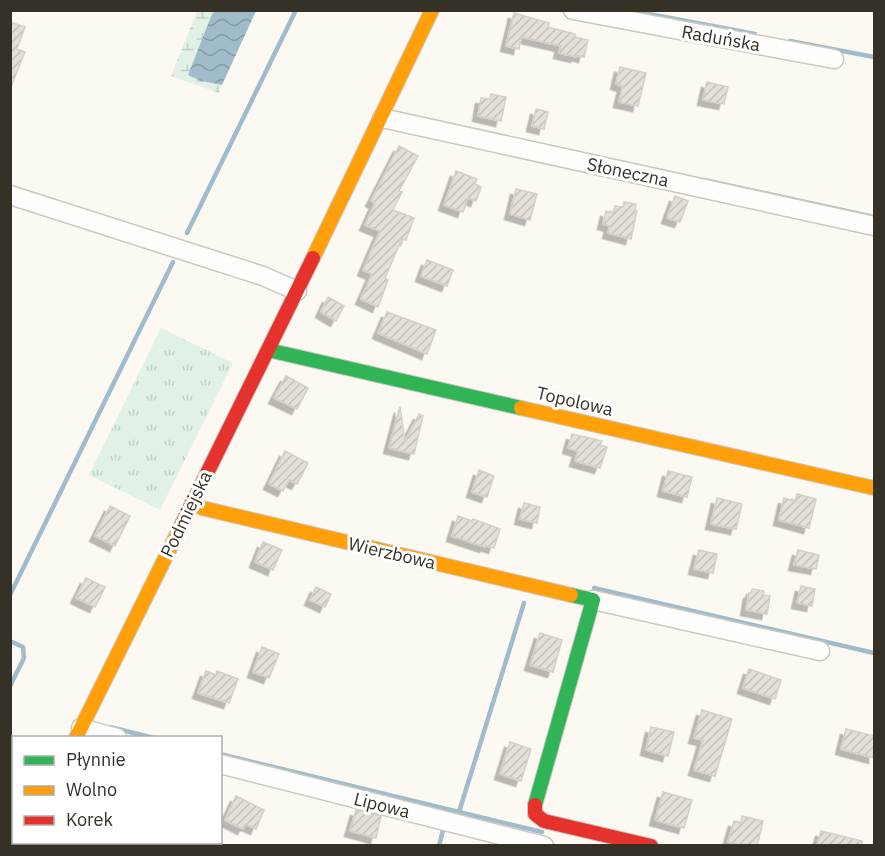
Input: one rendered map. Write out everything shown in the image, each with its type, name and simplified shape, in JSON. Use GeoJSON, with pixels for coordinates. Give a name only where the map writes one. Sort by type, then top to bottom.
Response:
{"type":"FeatureCollection","features":[{"type":"Feature","properties":{"kind":"street","name":"Podmiejska"},"geometry":{"type":"LineString","coordinates":[[78,733],[297,291],[432,10]]}},
{"type":"Feature","properties":{"kind":"street","name":"Raduńska"},"geometry":{"type":"LineString","coordinates":[[573,10],[834,59]]}},
{"type":"Feature","properties":{"kind":"street","name":"Słoneczna"},"geometry":{"type":"LineString","coordinates":[[381,118],[874,226]]}},
{"type":"Feature","properties":{"kind":"street"},"geometry":{"type":"LineString","coordinates":[[10,195],[263,276],[297,291]]}},
{"type":"Feature","properties":{"kind":"street","name":"Topolowa"},"geometry":{"type":"LineString","coordinates":[[268,350],[874,488]]}},
{"type":"Feature","properties":{"kind":"street","name":"Wierzbowa"},"geometry":{"type":"LineString","coordinates":[[192,502],[202,508],[820,651]]}},
{"type":"Feature","properties":{"kind":"street"},"geometry":{"type":"LineString","coordinates":[[593,600],[535,803],[535,814],[544,821],[651,846]]}},
{"type":"Feature","properties":{"kind":"street"},"geometry":{"type":"LineString","coordinates":[[78,733],[101,736]]}},
{"type":"Feature","properties":{"kind":"street","name":"Lipowa"},"geometry":{"type":"LineString","coordinates":[[222,765],[544,846]]}},
{"type":"Feature","properties":{"kind":"green space"},"geometry":{"type":"Polygon","coordinates":[[[197,11],[216,11],[212,14],[201,81],[222,85],[219,93],[171,76],[197,11]]]}},
{"type":"Feature","properties":{"kind":"green space"},"geometry":{"type":"Polygon","coordinates":[[[161,328],[233,363],[160,510],[89,475],[161,328]]]}},
{"type":"Feature","properties":{"kind":"water"},"geometry":{"type":"Polygon","coordinates":[[[216,10],[256,11],[222,85],[201,81],[188,75],[212,14],[216,10]]]}},
{"type":"Feature","properties":{"kind":"building"},"geometry":{"type":"Polygon","coordinates":[[[514,13],[549,23],[548,27],[588,40],[584,57],[559,53],[561,46],[521,37],[519,49],[506,46],[514,13]]]}},
{"type":"Feature","properties":{"kind":"building"},"geometry":{"type":"Polygon","coordinates":[[[10,22],[25,27],[17,49],[25,52],[11,87],[10,22]]]}},
{"type":"Feature","properties":{"kind":"building"},"geometry":{"type":"Polygon","coordinates":[[[620,67],[646,73],[638,106],[619,102],[623,86],[616,84],[620,67]]]}},
{"type":"Feature","properties":{"kind":"building"},"geometry":{"type":"Polygon","coordinates":[[[707,82],[728,87],[724,104],[703,100],[707,82]]]}},
{"type":"Feature","properties":{"kind":"building"},"geometry":{"type":"Polygon","coordinates":[[[491,94],[506,97],[501,121],[478,116],[481,98],[490,99],[491,94]]]}},
{"type":"Feature","properties":{"kind":"building"},"geometry":{"type":"Polygon","coordinates":[[[536,109],[548,112],[544,129],[532,126],[536,109]]]}},
{"type":"Feature","properties":{"kind":"building"},"geometry":{"type":"Polygon","coordinates":[[[399,146],[418,156],[399,191],[402,192],[393,210],[414,218],[406,240],[402,239],[385,278],[388,280],[378,307],[361,299],[372,274],[363,270],[380,231],[365,225],[375,203],[371,201],[399,146]]]}},
{"type":"Feature","properties":{"kind":"building"},"geometry":{"type":"Polygon","coordinates":[[[456,171],[477,179],[475,184],[481,187],[476,201],[468,198],[463,212],[444,205],[456,171]]]}},
{"type":"Feature","properties":{"kind":"building"},"geometry":{"type":"Polygon","coordinates":[[[516,189],[537,194],[530,220],[510,214],[516,189]]]}},
{"type":"Feature","properties":{"kind":"building"},"geometry":{"type":"Polygon","coordinates":[[[675,196],[688,201],[680,222],[667,218],[675,196]]]}},
{"type":"Feature","properties":{"kind":"building"},"geometry":{"type":"Polygon","coordinates":[[[624,202],[636,204],[635,210],[637,211],[631,239],[608,233],[610,226],[603,224],[606,211],[613,213],[615,206],[623,207],[624,202]]]}},
{"type":"Feature","properties":{"kind":"building"},"geometry":{"type":"Polygon","coordinates":[[[427,260],[453,270],[447,286],[421,276],[427,260]]]}},
{"type":"Feature","properties":{"kind":"building"},"geometry":{"type":"Polygon","coordinates":[[[328,297],[344,306],[336,321],[321,312],[328,297]]]}},
{"type":"Feature","properties":{"kind":"building"},"geometry":{"type":"Polygon","coordinates":[[[387,312],[436,330],[427,354],[378,333],[387,312]]]}},
{"type":"Feature","properties":{"kind":"building"},"geometry":{"type":"Polygon","coordinates":[[[286,376],[308,388],[297,409],[274,398],[286,376]]]}},
{"type":"Feature","properties":{"kind":"building"},"geometry":{"type":"Polygon","coordinates":[[[400,407],[405,441],[419,414],[423,416],[414,454],[389,448],[400,407]]]}},
{"type":"Feature","properties":{"kind":"building"},"geometry":{"type":"Polygon","coordinates":[[[572,434],[602,441],[600,445],[607,447],[600,468],[575,461],[578,451],[568,448],[572,434]]]}},
{"type":"Feature","properties":{"kind":"building"},"geometry":{"type":"Polygon","coordinates":[[[285,451],[308,463],[297,484],[289,480],[283,491],[269,484],[285,451]]]}},
{"type":"Feature","properties":{"kind":"building"},"geometry":{"type":"Polygon","coordinates":[[[479,470],[494,476],[487,497],[472,492],[479,470]]]}},
{"type":"Feature","properties":{"kind":"building"},"geometry":{"type":"Polygon","coordinates":[[[668,471],[692,477],[687,497],[663,491],[668,471]]]}},
{"type":"Feature","properties":{"kind":"building"},"geometry":{"type":"Polygon","coordinates":[[[797,494],[816,499],[809,528],[779,520],[784,498],[795,501],[797,494]]]}},
{"type":"Feature","properties":{"kind":"building"},"geometry":{"type":"Polygon","coordinates":[[[717,498],[742,504],[736,529],[711,524],[717,498]]]}},
{"type":"Feature","properties":{"kind":"building"},"geometry":{"type":"Polygon","coordinates":[[[524,503],[540,507],[537,523],[520,519],[524,503]]]}},
{"type":"Feature","properties":{"kind":"building"},"geometry":{"type":"Polygon","coordinates":[[[110,506],[130,516],[115,546],[95,536],[110,506]]]}},
{"type":"Feature","properties":{"kind":"building"},"geometry":{"type":"Polygon","coordinates":[[[458,516],[500,529],[494,548],[452,536],[458,516]]]}},
{"type":"Feature","properties":{"kind":"building"},"geometry":{"type":"Polygon","coordinates":[[[263,542],[282,550],[273,570],[255,562],[263,542]]]}},
{"type":"Feature","properties":{"kind":"building"},"geometry":{"type":"Polygon","coordinates":[[[699,550],[717,554],[713,573],[694,569],[699,550]]]}},
{"type":"Feature","properties":{"kind":"building"},"geometry":{"type":"Polygon","coordinates":[[[798,550],[819,555],[816,569],[794,565],[798,550]]]}},
{"type":"Feature","properties":{"kind":"building"},"geometry":{"type":"Polygon","coordinates":[[[86,578],[105,587],[95,607],[76,598],[86,578]]]}},
{"type":"Feature","properties":{"kind":"building"},"geometry":{"type":"Polygon","coordinates":[[[801,586],[815,589],[812,606],[797,603],[801,586]]]}},
{"type":"Feature","properties":{"kind":"building"},"geometry":{"type":"Polygon","coordinates":[[[316,587],[331,594],[325,607],[310,600],[316,587]]]}},
{"type":"Feature","properties":{"kind":"building"},"geometry":{"type":"Polygon","coordinates":[[[752,589],[764,591],[763,595],[770,596],[767,614],[746,610],[752,589]]]}},
{"type":"Feature","properties":{"kind":"building"},"geometry":{"type":"Polygon","coordinates":[[[540,633],[562,640],[553,672],[530,665],[540,633]]]}},
{"type":"Feature","properties":{"kind":"building"},"geometry":{"type":"Polygon","coordinates":[[[262,647],[279,654],[269,678],[253,672],[262,647]]]}},
{"type":"Feature","properties":{"kind":"building"},"geometry":{"type":"Polygon","coordinates":[[[749,669],[781,680],[775,699],[743,688],[749,669]]]}},
{"type":"Feature","properties":{"kind":"building"},"geometry":{"type":"Polygon","coordinates":[[[206,671],[216,675],[217,671],[238,679],[229,703],[198,693],[206,671]]]}},
{"type":"Feature","properties":{"kind":"building"},"geometry":{"type":"Polygon","coordinates":[[[702,710],[732,719],[715,776],[694,770],[703,740],[694,738],[702,710]]]}},
{"type":"Feature","properties":{"kind":"building"},"geometry":{"type":"Polygon","coordinates":[[[651,727],[674,732],[668,756],[646,750],[651,727]]]}},
{"type":"Feature","properties":{"kind":"building"},"geometry":{"type":"Polygon","coordinates":[[[846,729],[874,736],[874,758],[841,749],[846,729]]]}},
{"type":"Feature","properties":{"kind":"building"},"geometry":{"type":"Polygon","coordinates":[[[510,742],[531,749],[521,781],[500,774],[510,742]]]}},
{"type":"Feature","properties":{"kind":"building"},"geometry":{"type":"Polygon","coordinates":[[[663,792],[692,800],[684,828],[655,820],[663,792]]]}},
{"type":"Feature","properties":{"kind":"building"},"geometry":{"type":"Polygon","coordinates":[[[236,796],[264,810],[256,829],[245,824],[243,829],[225,820],[236,796]]]}},
{"type":"Feature","properties":{"kind":"building"},"geometry":{"type":"Polygon","coordinates":[[[356,810],[381,816],[376,838],[350,831],[356,810]]]}},
{"type":"Feature","properties":{"kind":"building"},"geometry":{"type":"Polygon","coordinates":[[[742,816],[763,821],[757,846],[742,846],[728,842],[734,821],[741,823],[742,816]]]}},
{"type":"Feature","properties":{"kind":"building"},"geometry":{"type":"Polygon","coordinates":[[[821,831],[862,841],[862,846],[817,846],[821,831]]]}},
{"type":"Feature","properties":{"kind":"waterway"},"geometry":{"type":"LineString","coordinates":[[187,233],[296,10]]}},
{"type":"Feature","properties":{"kind":"waterway"},"geometry":{"type":"LineString","coordinates":[[628,10],[755,34]]}},
{"type":"Feature","properties":{"kind":"waterway"},"geometry":{"type":"LineString","coordinates":[[790,41],[874,57]]}},
{"type":"Feature","properties":{"kind":"waterway"},"geometry":{"type":"LineString","coordinates":[[704,180],[874,217]]}},
{"type":"Feature","properties":{"kind":"waterway"},"geometry":{"type":"LineString","coordinates":[[10,595],[173,262]]}},
{"type":"Feature","properties":{"kind":"waterway"},"geometry":{"type":"LineString","coordinates":[[594,588],[874,653]]}},
{"type":"Feature","properties":{"kind":"waterway"},"geometry":{"type":"LineString","coordinates":[[459,812],[524,603]]}},
{"type":"Feature","properties":{"kind":"waterway"},"geometry":{"type":"LineString","coordinates":[[10,641],[23,647],[24,658],[10,686]]}},
{"type":"Feature","properties":{"kind":"waterway"},"geometry":{"type":"LineString","coordinates":[[110,727],[146,736]]}},
{"type":"Feature","properties":{"kind":"waterway"},"geometry":{"type":"LineString","coordinates":[[222,754],[542,832]]}},
{"type":"Feature","properties":{"kind":"waterway"},"geometry":{"type":"LineString","coordinates":[[439,846],[443,830]]}},
{"type":"Feature","properties":{"kind":"traffic: fast"},"geometry":{"type":"LineString","coordinates":[[268,350],[521,408]]}},
{"type":"Feature","properties":{"kind":"traffic: fast"},"geometry":{"type":"LineString","coordinates":[[535,805],[593,600],[571,595]]}},
{"type":"Feature","properties":{"kind":"traffic: slow"},"geometry":{"type":"LineString","coordinates":[[313,258],[432,10]]}},
{"type":"Feature","properties":{"kind":"traffic: slow"},"geometry":{"type":"LineString","coordinates":[[521,408],[874,488]]}},
{"type":"Feature","properties":{"kind":"traffic: slow"},"geometry":{"type":"LineString","coordinates":[[192,502],[202,508],[571,595]]}},
{"type":"Feature","properties":{"kind":"traffic: slow"},"geometry":{"type":"LineString","coordinates":[[77,736],[182,524]]}},
{"type":"Feature","properties":{"kind":"traffic: jam"},"geometry":{"type":"LineString","coordinates":[[182,524],[313,258]]}},
{"type":"Feature","properties":{"kind":"traffic: jam"},"geometry":{"type":"LineString","coordinates":[[535,805],[535,814],[544,821],[651,846]]}}]}
